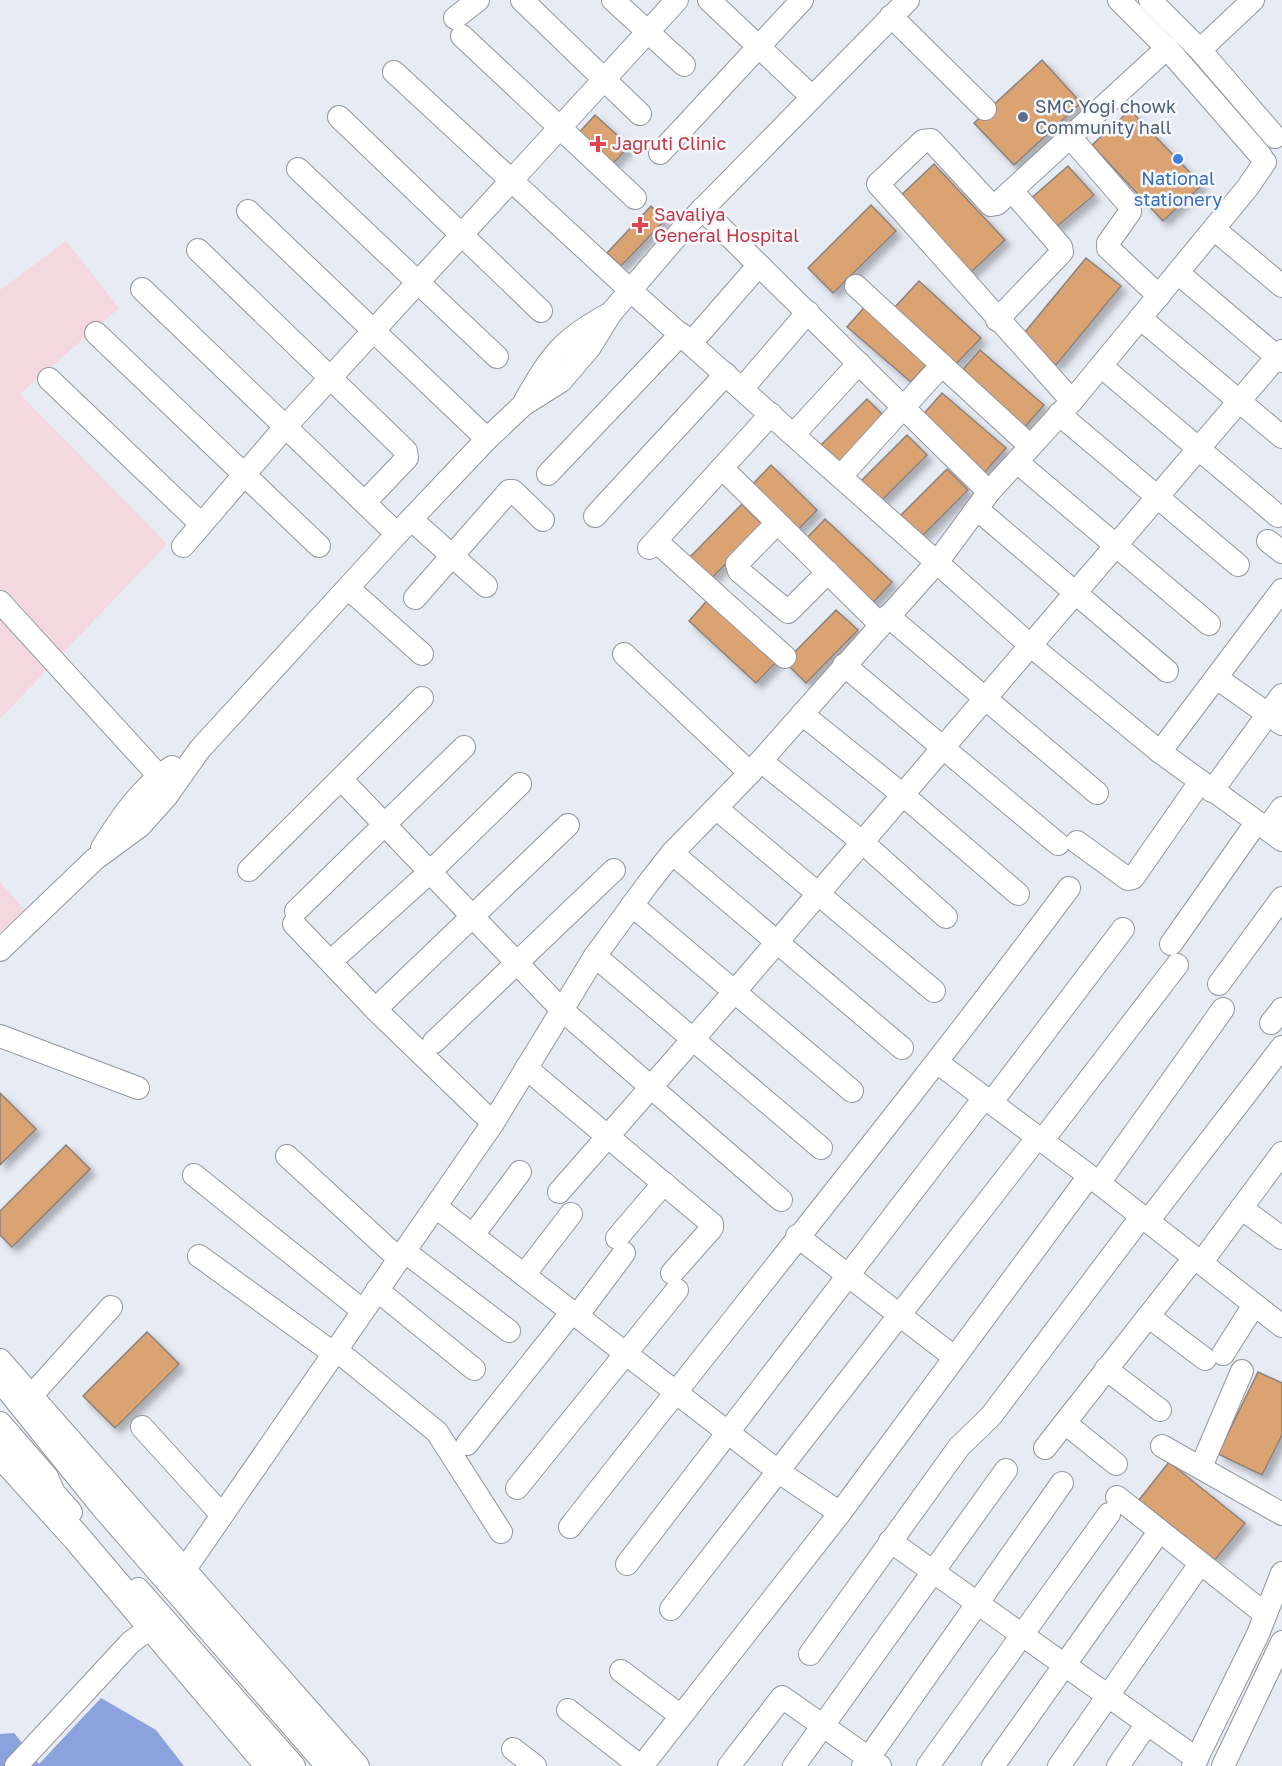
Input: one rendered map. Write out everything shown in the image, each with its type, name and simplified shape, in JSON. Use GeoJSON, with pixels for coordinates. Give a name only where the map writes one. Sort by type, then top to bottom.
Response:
{"type":"FeatureCollection","features":[{"type":"Feature","properties":{"kind":"main road"},"geometry":{"type":"LineString","coordinates":[[0,1376],[104,1504],[179,1578],[331,1766]]}},
{"type":"Feature","properties":{"kind":"main road"},"geometry":{"type":"LineString","coordinates":[[1,1453],[270,1766]]}},
{"type":"Feature","properties":{"kind":"street"},"geometry":{"type":"LineString","coordinates":[[478,0],[459,27],[559,127],[635,198]]}},
{"type":"Feature","properties":{"kind":"street"},"geometry":{"type":"LineString","coordinates":[[522,0],[640,114]]}},
{"type":"Feature","properties":{"kind":"street"},"geometry":{"type":"LineString","coordinates":[[613,0],[646,33],[684,65]]}},
{"type":"Feature","properties":{"kind":"street"},"geometry":{"type":"LineString","coordinates":[[183,546],[286,426],[677,0]]}},
{"type":"Feature","properties":{"kind":"street"},"geometry":{"type":"LineString","coordinates":[[709,0],[811,96]]}},
{"type":"Feature","properties":{"kind":"street"},"geometry":{"type":"LineString","coordinates":[[660,153],[802,0]]}},
{"type":"Feature","properties":{"kind":"street"},"geometry":{"type":"LineString","coordinates":[[0,950],[95,859],[140,826],[166,797],[200,749],[487,439],[523,405],[547,362],[575,332],[611,313],[702,209],[908,0]]}},
{"type":"Feature","properties":{"kind":"street"},"geometry":{"type":"LineString","coordinates":[[1119,0],[1167,48],[1273,163]]}},
{"type":"Feature","properties":{"kind":"street"},"geometry":{"type":"LineString","coordinates":[[1150,0],[1200,50],[1279,136],[1263,143],[1273,163]]}},
{"type":"Feature","properties":{"kind":"street"},"geometry":{"type":"LineString","coordinates":[[1200,50],[1253,0]]}},
{"type":"Feature","properties":{"kind":"street"},"geometry":{"type":"LineString","coordinates":[[891,16],[985,109]]}},
{"type":"Feature","properties":{"kind":"street"},"geometry":{"type":"LineString","coordinates":[[1167,48],[997,204],[991,205],[934,142],[927,139],[878,184],[997,320],[1066,407],[1158,497],[1238,565]]}},
{"type":"Feature","properties":{"kind":"street"},"geometry":{"type":"LineString","coordinates":[[394,72],[630,290],[938,561],[1031,646],[1160,752],[1268,831]]}},
{"type":"Feature","properties":{"kind":"street"},"geometry":{"type":"LineString","coordinates":[[339,117],[541,311]]}},
{"type":"Feature","properties":{"kind":"street"},"geometry":{"type":"LineString","coordinates":[[1070,137],[1130,206],[1130,212],[1108,248],[1159,296]]}},
{"type":"Feature","properties":{"kind":"street"},"geometry":{"type":"LineString","coordinates":[[179,1578],[493,1123],[595,956],[632,904],[672,853],[755,767],[938,561],[983,501],[1101,366],[1214,229],[1273,163]]}},
{"type":"Feature","properties":{"kind":"street"},"geometry":{"type":"LineString","coordinates":[[297,169],[497,357]]}},
{"type":"Feature","properties":{"kind":"street"},"geometry":{"type":"LineString","coordinates":[[997,320],[1062,252],[1061,247],[1012,191]]}},
{"type":"Feature","properties":{"kind":"street"},"geometry":{"type":"LineString","coordinates":[[702,209],[904,408],[983,501],[1075,595],[1167,671]]}},
{"type":"Feature","properties":{"kind":"street"},"geometry":{"type":"LineString","coordinates":[[248,211],[487,439]]}},
{"type":"Feature","properties":{"kind":"street"},"geometry":{"type":"LineString","coordinates":[[1214,229],[1282,286]]}},
{"type":"Feature","properties":{"kind":"street"},"geometry":{"type":"LineString","coordinates":[[198,250],[406,451],[406,458],[365,502]]}},
{"type":"Feature","properties":{"kind":"street"},"geometry":{"type":"LineString","coordinates":[[548,474],[759,265]]}},
{"type":"Feature","properties":{"kind":"street"},"geometry":{"type":"LineString","coordinates":[[559,1192],[736,990],[1280,356],[1178,273]]}},
{"type":"Feature","properties":{"kind":"street"},"geometry":{"type":"LineString","coordinates":[[856,286],[942,365],[1023,454],[1117,547],[1209,624]]}},
{"type":"Feature","properties":{"kind":"street"},"geometry":{"type":"LineString","coordinates":[[142,288],[365,502],[452,555],[486,586]]}},
{"type":"Feature","properties":{"kind":"street"},"geometry":{"type":"LineString","coordinates":[[595,516],[808,312]]}},
{"type":"Feature","properties":{"kind":"street"},"geometry":{"type":"LineString","coordinates":[[1140,318],[1282,437]]}},
{"type":"Feature","properties":{"kind":"street"},"geometry":{"type":"LineString","coordinates":[[96,333],[319,546]]}},
{"type":"Feature","properties":{"kind":"street"},"geometry":{"type":"LineString","coordinates":[[794,434],[859,363]]}},
{"type":"Feature","properties":{"kind":"street"},"geometry":{"type":"LineString","coordinates":[[841,476],[942,365]]}},
{"type":"Feature","properties":{"kind":"street"},"geometry":{"type":"LineString","coordinates":[[1101,366],[1278,516]]}},
{"type":"Feature","properties":{"kind":"street"},"geometry":{"type":"LineString","coordinates":[[49,379],[201,524]]}},
{"type":"Feature","properties":{"kind":"street"},"geometry":{"type":"LineString","coordinates":[[771,414],[653,544],[785,657]]}},
{"type":"Feature","properties":{"kind":"street"},"geometry":{"type":"LineString","coordinates":[[722,468],[828,572],[884,620],[986,698],[1097,793]]}},
{"type":"Feature","properties":{"kind":"street"},"geometry":{"type":"LineString","coordinates":[[415,598],[509,491],[513,491],[543,520]]}},
{"type":"Feature","properties":{"kind":"street"},"geometry":{"type":"LineString","coordinates":[[777,523],[737,564],[739,571],[788,612],[828,572]]}},
{"type":"Feature","properties":{"kind":"street"},"geometry":{"type":"LineString","coordinates":[[348,588],[422,654]]}},
{"type":"Feature","properties":{"kind":"street"},"geometry":{"type":"LineString","coordinates":[[1160,752],[1218,679],[1282,590]]}},
{"type":"Feature","properties":{"kind":"street"},"geometry":{"type":"LineString","coordinates":[[0,602],[159,776]]}},
{"type":"Feature","properties":{"kind":"street"},"geometry":{"type":"LineString","coordinates":[[624,654],[755,767],[861,842],[946,917]]}},
{"type":"Feature","properties":{"kind":"street"},"geometry":{"type":"LineString","coordinates":[[844,665],[944,747],[1068,843],[1128,879],[1132,878],[1206,787],[1275,719],[1282,695]]}},
{"type":"Feature","properties":{"kind":"street"},"geometry":{"type":"LineString","coordinates":[[1218,679],[1275,719]]}},
{"type":"Feature","properties":{"kind":"street"},"geometry":{"type":"LineString","coordinates":[[249,870],[422,698]]}},
{"type":"Feature","properties":{"kind":"street"},"geometry":{"type":"LineString","coordinates":[[802,714],[903,795],[1018,894]]}},
{"type":"Feature","properties":{"kind":"street"},"geometry":{"type":"LineString","coordinates":[[464,747],[295,917],[376,1010],[493,1123]]}},
{"type":"Feature","properties":{"kind":"street"},"geometry":{"type":"LineString","coordinates":[[95,859],[124,813],[159,776],[200,749]]}},
{"type":"Feature","properties":{"kind":"street"},"geometry":{"type":"LineString","coordinates":[[341,779],[473,914],[562,1010],[781,1200]]}},
{"type":"Feature","properties":{"kind":"street"},"geometry":{"type":"LineString","coordinates":[[340,952],[431,871],[520,784]]}},
{"type":"Feature","properties":{"kind":"street"},"geometry":{"type":"LineString","coordinates":[[716,808],[934,991]]}},
{"type":"Feature","properties":{"kind":"street"},"geometry":{"type":"LineString","coordinates":[[671,1609],[900,1314],[1040,1139],[1174,954],[1268,831],[1282,808]]}},
{"type":"Feature","properties":{"kind":"street"},"geometry":{"type":"LineString","coordinates":[[384,1001],[568,825]]}},
{"type":"Feature","properties":{"kind":"street"},"geometry":{"type":"LineString","coordinates":[[672,853],[902,1048]]}},
{"type":"Feature","properties":{"kind":"street"},"geometry":{"type":"LineString","coordinates":[[434,1042],[614,870]]}},
{"type":"Feature","properties":{"kind":"street"},"geometry":{"type":"LineString","coordinates":[[570,1527],[797,1236],[938,1063],[1069,888]]}},
{"type":"Feature","properties":{"kind":"street"},"geometry":{"type":"LineString","coordinates":[[1218,984],[1282,898]]}},
{"type":"Feature","properties":{"kind":"street"},"geometry":{"type":"LineString","coordinates":[[632,904],[736,990],[852,1091]]}},
{"type":"Feature","properties":{"kind":"street"},"geometry":{"type":"LineString","coordinates":[[627,1564],[848,1274],[1123,929]]}},
{"type":"Feature","properties":{"kind":"street"},"geometry":{"type":"LineString","coordinates":[[595,956],[821,1148]]}},
{"type":"Feature","properties":{"kind":"street"},"geometry":{"type":"LineString","coordinates":[[568,1710],[641,1766],[840,1513],[954,1357],[1094,1179],[1223,1008]]}},
{"type":"Feature","properties":{"kind":"street"},"geometry":{"type":"LineString","coordinates":[[0,1036],[138,1088]]}},
{"type":"Feature","properties":{"kind":"street"},"geometry":{"type":"LineString","coordinates":[[810,1654],[959,1447],[991,1416],[1282,1047]]}},
{"type":"Feature","properties":{"kind":"street"},"geometry":{"type":"LineString","coordinates":[[938,1063],[1094,1179],[1282,1326]]}},
{"type":"Feature","properties":{"kind":"street"},"geometry":{"type":"LineString","coordinates":[[517,1488],[625,1353],[713,1227],[609,1135],[526,1068]]}},
{"type":"Feature","properties":{"kind":"street"},"geometry":{"type":"LineString","coordinates":[[1045,1449],[1148,1316],[1241,1208],[1282,1154]]}},
{"type":"Feature","properties":{"kind":"street"},"geometry":{"type":"LineString","coordinates":[[287,1156],[401,1255],[509,1331]]}},
{"type":"Feature","properties":{"kind":"street"},"geometry":{"type":"LineString","coordinates":[[473,1235],[520,1172]]}},
{"type":"Feature","properties":{"kind":"street"},"geometry":{"type":"LineString","coordinates":[[194,1175],[363,1311]]}},
{"type":"Feature","properties":{"kind":"street"},"geometry":{"type":"LineString","coordinates":[[467,1444],[574,1314],[664,1183]]}},
{"type":"Feature","properties":{"kind":"street"},"geometry":{"type":"LineString","coordinates":[[436,1207],[779,1472],[840,1513]]}},
{"type":"Feature","properties":{"kind":"street"},"geometry":{"type":"LineString","coordinates":[[1241,1208],[1282,1238]]}},
{"type":"Feature","properties":{"kind":"street"},"geometry":{"type":"LineString","coordinates":[[524,1275],[571,1214]]}},
{"type":"Feature","properties":{"kind":"street"},"geometry":{"type":"LineString","coordinates":[[797,1236],[954,1357]]}},
{"type":"Feature","properties":{"kind":"street"},"geometry":{"type":"LineString","coordinates":[[199,1256],[334,1351],[437,1432],[501,1532]]}},
{"type":"Feature","properties":{"kind":"street"},"geometry":{"type":"LineString","coordinates":[[376,1290],[474,1369]]}},
{"type":"Feature","properties":{"kind":"street"},"geometry":{"type":"LineString","coordinates":[[1148,1316],[1214,1357],[1254,1305]]}},
{"type":"Feature","properties":{"kind":"street"},"geometry":{"type":"LineString","coordinates":[[32,1395],[111,1307]]}},
{"type":"Feature","properties":{"kind":"street"},"geometry":{"type":"LineString","coordinates":[[0,1360],[32,1395],[179,1578],[358,1766]]}},
{"type":"Feature","properties":{"kind":"street"},"geometry":{"type":"LineString","coordinates":[[1106,1369],[1160,1410]]}},
{"type":"Feature","properties":{"kind":"street"},"geometry":{"type":"LineString","coordinates":[[1201,1467],[1242,1371]]}},
{"type":"Feature","properties":{"kind":"street"},"geometry":{"type":"LineString","coordinates":[[0,1423],[47,1478],[54,1493],[294,1766]]}},
{"type":"Feature","properties":{"kind":"street"},"geometry":{"type":"LineString","coordinates":[[1065,1423],[1116,1464]]}},
{"type":"Feature","properties":{"kind":"street"},"geometry":{"type":"LineString","coordinates":[[142,1427],[221,1514]]}},
{"type":"Feature","properties":{"kind":"street"},"geometry":{"type":"LineString","coordinates":[[1162,1446],[1282,1514]]}},
{"type":"Feature","properties":{"kind":"street"},"geometry":{"type":"LineString","coordinates":[[1,1453],[38,1485],[54,1493]]}},
{"type":"Feature","properties":{"kind":"street"},"geometry":{"type":"LineString","coordinates":[[794,1766],[1006,1470]]}},
{"type":"Feature","properties":{"kind":"street"},"geometry":{"type":"LineString","coordinates":[[729,1766],[782,1697],[871,1763],[977,1602],[1062,1483]]}},
{"type":"Feature","properties":{"kind":"street"},"geometry":{"type":"LineString","coordinates":[[928,1766],[1113,1505],[1262,1624],[1282,1643],[1231,1762]]}},
{"type":"Feature","properties":{"kind":"street"},"geometry":{"type":"LineString","coordinates":[[993,1766],[1154,1539]]}},
{"type":"Feature","properties":{"kind":"street"},"geometry":{"type":"LineString","coordinates":[[890,1541],[1065,1665],[1195,1762],[1262,1624],[1282,1574]]}},
{"type":"Feature","properties":{"kind":"street"},"geometry":{"type":"LineString","coordinates":[[1059,1766],[1195,1571]]}},
{"type":"Feature","properties":{"kind":"street"},"geometry":{"type":"LineString","coordinates":[[16,1766],[131,1642],[152,1627]]}},
{"type":"Feature","properties":{"kind":"street"},"geometry":{"type":"LineString","coordinates":[[621,1671],[681,1716]]}},
{"type":"Feature","properties":{"kind":"street"},"geometry":{"type":"LineString","coordinates":[[1118,1766],[1146,1725]]}},
{"type":"Feature","properties":{"kind":"street"},"geometry":{"type":"LineString","coordinates":[[513,1749],[535,1766]]}},
{"type":"Feature","properties":{"kind":"shaded area"},"geometry":{"type":"Polygon","coordinates":[[[66,241],[119,308],[20,394],[167,544],[0,719],[0,290],[66,241]]]}},
{"type":"Feature","properties":{"kind":"shaded area"},"geometry":{"type":"Polygon","coordinates":[[[0,882],[25,910],[0,932],[0,882]]]}},
{"type":"Feature","properties":{"kind":"shaded area"},"geometry":{"type":"Polygon","coordinates":[[[101,1698],[156,1730],[184,1766],[0,1766],[0,1734],[14,1733],[39,1764],[101,1698]]]}},
{"type":"Feature","properties":{"kind":"building","name":"SMC Yogi chowk Community hall"},"geometry":{"type":"Polygon","coordinates":[[[1042,60],[1081,103],[1014,165],[974,123],[1042,60]]]}},
{"type":"Feature","properties":{"kind":"building"},"geometry":{"type":"Polygon","coordinates":[[[1130,110],[1202,185],[1163,221],[1092,145],[1130,110]]]}},
{"type":"Feature","properties":{"kind":"building"},"geometry":{"type":"Polygon","coordinates":[[[595,115],[629,146],[610,167],[576,136],[595,115]]]}},
{"type":"Feature","properties":{"kind":"building"},"geometry":{"type":"Polygon","coordinates":[[[934,164],[1005,240],[967,276],[896,200],[934,164]]]}},
{"type":"Feature","properties":{"kind":"building"},"geometry":{"type":"Polygon","coordinates":[[[1068,166],[1094,195],[1054,229],[1029,200],[1068,166]]]}},
{"type":"Feature","properties":{"kind":"building"},"geometry":{"type":"Polygon","coordinates":[[[871,205],[896,231],[833,293],[808,268],[871,205]]]}},
{"type":"Feature","properties":{"kind":"building"},"geometry":{"type":"Polygon","coordinates":[[[651,206],[665,220],[621,266],[607,253],[651,206]]]}},
{"type":"Feature","properties":{"kind":"building"},"geometry":{"type":"Polygon","coordinates":[[[1086,258],[1121,286],[1056,365],[1021,337],[1086,258]]]}},
{"type":"Feature","properties":{"kind":"building"},"geometry":{"type":"Polygon","coordinates":[[[919,281],[981,338],[956,364],[895,307],[919,281]]]}},
{"type":"Feature","properties":{"kind":"building"},"geometry":{"type":"Polygon","coordinates":[[[869,302],[933,357],[911,382],[847,327],[869,302]]]}},
{"type":"Feature","properties":{"kind":"building"},"geometry":{"type":"Polygon","coordinates":[[[980,350],[1044,405],[1022,430],[958,375],[980,350]]]}},
{"type":"Feature","properties":{"kind":"building"},"geometry":{"type":"Polygon","coordinates":[[[942,393],[1006,448],[984,473],[920,418],[942,393]]]}},
{"type":"Feature","properties":{"kind":"building"},"geometry":{"type":"Polygon","coordinates":[[[867,399],[888,420],[841,467],[820,446],[867,399]]]}},
{"type":"Feature","properties":{"kind":"building"},"geometry":{"type":"Polygon","coordinates":[[[907,435],[927,455],[880,502],[860,482],[907,435]]]}},
{"type":"Feature","properties":{"kind":"building"},"geometry":{"type":"Polygon","coordinates":[[[771,465],[817,510],[796,532],[750,487],[771,465]]]}},
{"type":"Feature","properties":{"kind":"building"},"geometry":{"type":"Polygon","coordinates":[[[947,469],[968,490],[921,537],[900,516],[947,469]]]}},
{"type":"Feature","properties":{"kind":"building"},"geometry":{"type":"Polygon","coordinates":[[[742,504],[763,525],[712,578],[690,557],[742,504]]]}},
{"type":"Feature","properties":{"kind":"building"},"geometry":{"type":"Polygon","coordinates":[[[825,519],[892,582],[870,606],[802,543],[825,519]]]}},
{"type":"Feature","properties":{"kind":"building"},"geometry":{"type":"Polygon","coordinates":[[[711,596],[779,659],[756,683],[689,621],[711,596]]]}},
{"type":"Feature","properties":{"kind":"building"},"geometry":{"type":"Polygon","coordinates":[[[836,610],[858,630],[806,683],[785,662],[836,610]]]}},
{"type":"Feature","properties":{"kind":"building"},"geometry":{"type":"Polygon","coordinates":[[[0,1093],[36,1129],[0,1165],[0,1093]]]}},
{"type":"Feature","properties":{"kind":"building"},"geometry":{"type":"Polygon","coordinates":[[[66,1145],[90,1169],[12,1247],[0,1235],[0,1211],[66,1145]]]}},
{"type":"Feature","properties":{"kind":"building"},"geometry":{"type":"Polygon","coordinates":[[[147,1332],[179,1364],[115,1428],[83,1396],[147,1332]]]}},
{"type":"Feature","properties":{"kind":"building"},"geometry":{"type":"Polygon","coordinates":[[[1258,1372],[1282,1383],[1282,1435],[1262,1475],[1218,1454],[1258,1372]]]}},
{"type":"Feature","properties":{"kind":"building"},"geometry":{"type":"Polygon","coordinates":[[[1169,1462],[1245,1523],[1215,1560],[1139,1500],[1169,1462]]]}},
{"type":"Feature","properties":{"kind":"place","name":"SMC Yogi chowk Community hall"},"geometry":{"type":"Point","coordinates":[1023,117]}},
{"type":"Feature","properties":{"kind":"place","name":"Jagruti Clinic"},"geometry":{"type":"Point","coordinates":[598,144]}},
{"type":"Feature","properties":{"kind":"place","name":"National stationery"},"geometry":{"type":"Point","coordinates":[1178,159]}},
{"type":"Feature","properties":{"kind":"place","name":"Savaliya General Hospital"},"geometry":{"type":"Point","coordinates":[640,225]}}]}
